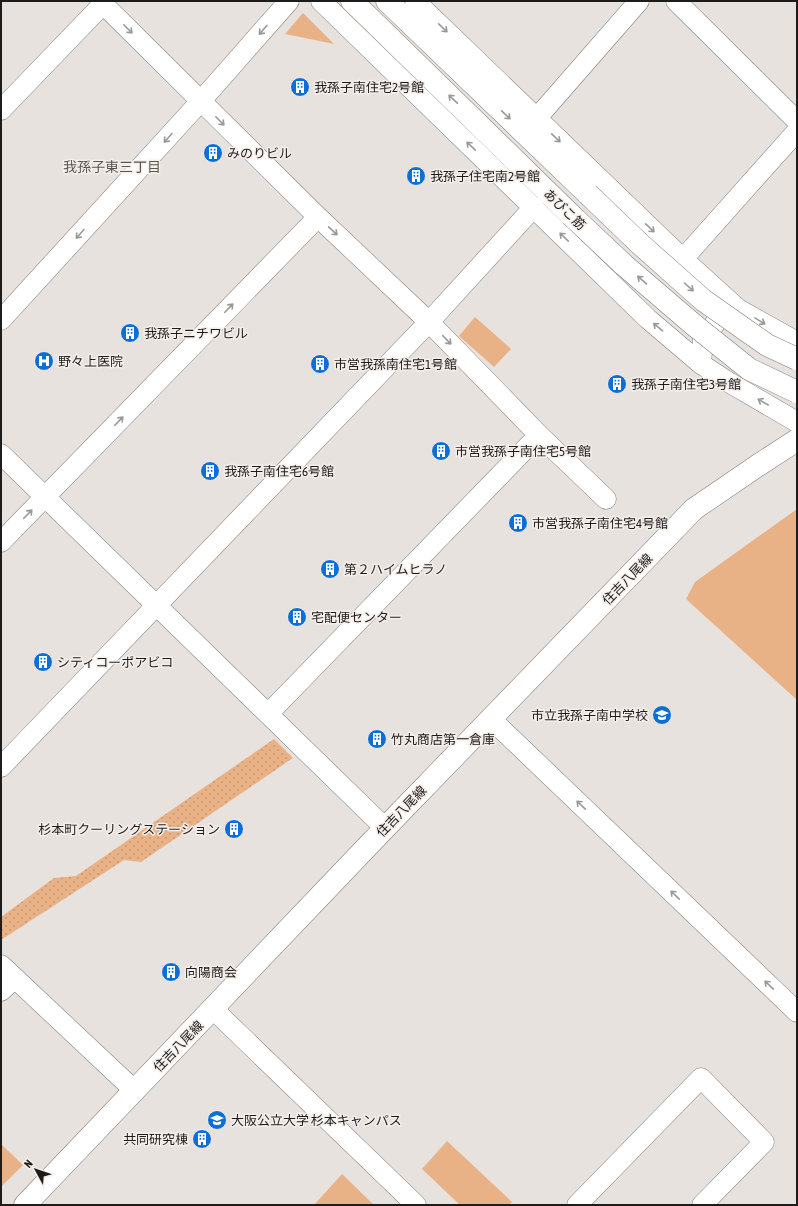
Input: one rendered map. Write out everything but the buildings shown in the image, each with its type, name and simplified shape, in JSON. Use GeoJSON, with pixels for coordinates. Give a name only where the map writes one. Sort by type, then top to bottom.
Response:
{"type":"FeatureCollection","features":[{"type":"Feature","properties":{"kind":"main road","name":"あびこ筋"},"geometry":{"type":"LineString","coordinates":[[352,1],[624,265],[694,325],[749,369],[797,392]]}},
{"type":"Feature","properties":{"kind":"main road","name":"あびこ筋"},"geometry":{"type":"LineString","coordinates":[[387,1],[639,243],[703,300],[767,345],[797,359]]}},
{"type":"Feature","properties":{"kind":"main road","name":"住吉八尾線"},"geometry":{"type":"LineString","coordinates":[[24,1205],[213,1010],[385,828],[694,510],[797,440]]}},
{"type":"Feature","properties":{"kind":"street"},"geometry":{"type":"LineString","coordinates":[[1,320],[200,102],[289,1]]}},
{"type":"Feature","properties":{"kind":"street"},"geometry":{"type":"LineString","coordinates":[[321,1],[648,319],[701,364],[730,383],[797,422]]}},
{"type":"Feature","properties":{"kind":"street"},"geometry":{"type":"LineString","coordinates":[[415,1],[683,259],[738,308],[797,342]]}},
{"type":"Feature","properties":{"kind":"street"},"geometry":{"type":"LineString","coordinates":[[536,119],[640,1]]}},
{"type":"Feature","properties":{"kind":"street"},"geometry":{"type":"LineString","coordinates":[[676,1],[797,122]]}},
{"type":"Feature","properties":{"kind":"street"},"geometry":{"type":"LineString","coordinates":[[1,110],[102,2],[200,102],[429,322],[539,435],[606,499]]}},
{"type":"Feature","properties":{"kind":"street"},"geometry":{"type":"LineString","coordinates":[[683,259],[797,131]]}},
{"type":"Feature","properties":{"kind":"street"},"geometry":{"type":"LineString","coordinates":[[1,767],[429,322],[534,208]]}},
{"type":"Feature","properties":{"kind":"street"},"geometry":{"type":"LineString","coordinates":[[1,542],[318,217]]}},
{"type":"Feature","properties":{"kind":"street"},"geometry":{"type":"LineString","coordinates":[[701,364],[703,339],[717,321],[738,308]]}},
{"type":"Feature","properties":{"kind":"street"},"geometry":{"type":"LineString","coordinates":[[268,714],[539,435]]}},
{"type":"Feature","properties":{"kind":"street"},"geometry":{"type":"LineString","coordinates":[[1,454],[385,828]]}},
{"type":"Feature","properties":{"kind":"street"},"geometry":{"type":"LineString","coordinates":[[491,719],[797,1012]]}},
{"type":"Feature","properties":{"kind":"street"},"geometry":{"type":"LineString","coordinates":[[6,978],[135,1091]]}},
{"type":"Feature","properties":{"kind":"street"},"geometry":{"type":"LineString","coordinates":[[213,1010],[416,1205]]}},
{"type":"Feature","properties":{"kind":"street"},"geometry":{"type":"LineString","coordinates":[[578,1205],[701,1078],[764,1142],[702,1205]]}},
{"type":"Feature","properties":{"kind":"shaded area"},"geometry":{"type":"Polygon","coordinates":[[[303,13],[334,44],[285,34],[303,13]]]}},
{"type":"Feature","properties":{"kind":"shaded area"},"geometry":{"type":"Polygon","coordinates":[[[475,317],[511,349],[494,367],[459,336],[475,317]]]}},
{"type":"Feature","properties":{"kind":"shaded area"},"geometry":{"type":"Polygon","coordinates":[[[797,509],[797,700],[686,599],[695,582],[797,509]]]}},
{"type":"Feature","properties":{"kind":"shaded area"},"geometry":{"type":"Polygon","coordinates":[[[274,739],[293,758],[141,862],[124,860],[1,940],[1,917],[54,878],[76,876],[274,739]]]}},
{"type":"Feature","properties":{"kind":"shaded area"},"geometry":{"type":"Polygon","coordinates":[[[447,1141],[512,1202],[509,1205],[460,1205],[422,1169],[447,1141]]]}},
{"type":"Feature","properties":{"kind":"shaded area"},"geometry":{"type":"Polygon","coordinates":[[[1,1144],[23,1165],[1,1187],[1,1144]]]}},
{"type":"Feature","properties":{"kind":"shaded area"},"geometry":{"type":"Polygon","coordinates":[[[342,1174],[374,1205],[314,1205],[342,1174]]]}},
{"type":"Feature","properties":{"kind":"place","name":"我孫子南住宅2号館"},"geometry":{"type":"Point","coordinates":[300,87]}},
{"type":"Feature","properties":{"kind":"place","name":"みのりビル"},"geometry":{"type":"Point","coordinates":[213,153]}},
{"type":"Feature","properties":{"kind":"place","name":"我孫子住宅南2号館"},"geometry":{"type":"Point","coordinates":[416,176]}},
{"type":"Feature","properties":{"kind":"place","name":"我孫子ニチワビル"},"geometry":{"type":"Point","coordinates":[130,333]}},
{"type":"Feature","properties":{"kind":"place","name":"野々上医院"},"geometry":{"type":"Point","coordinates":[44,361]}},
{"type":"Feature","properties":{"kind":"place","name":"市営我孫南住宅1号館"},"geometry":{"type":"Point","coordinates":[320,364]}},
{"type":"Feature","properties":{"kind":"place","name":"我孫子南住宅3号館"},"geometry":{"type":"Point","coordinates":[617,384]}},
{"type":"Feature","properties":{"kind":"place","name":"市営我孫子南住宅5号館"},"geometry":{"type":"Point","coordinates":[441,451]}},
{"type":"Feature","properties":{"kind":"place","name":"我孫子南住宅6号館"},"geometry":{"type":"Point","coordinates":[210,471]}},
{"type":"Feature","properties":{"kind":"place","name":"市営我孫子南住宅4号館"},"geometry":{"type":"Point","coordinates":[518,523]}},
{"type":"Feature","properties":{"kind":"place","name":"第２ハイムヒラノ"},"geometry":{"type":"Point","coordinates":[330,569]}},
{"type":"Feature","properties":{"kind":"place","name":"宅配便センター"},"geometry":{"type":"Point","coordinates":[297,617]}},
{"type":"Feature","properties":{"kind":"place","name":"シティコーポアビコ"},"geometry":{"type":"Point","coordinates":[43,662]}},
{"type":"Feature","properties":{"kind":"place","name":"市立我孫子南中学校"},"geometry":{"type":"Point","coordinates":[662,715]}},
{"type":"Feature","properties":{"kind":"place","name":"竹丸商店第一倉庫"},"geometry":{"type":"Point","coordinates":[377,739]}},
{"type":"Feature","properties":{"kind":"place","name":"杉本町クーリングステーション"},"geometry":{"type":"Point","coordinates":[234,829]}},
{"type":"Feature","properties":{"kind":"place","name":"向陽商会"},"geometry":{"type":"Point","coordinates":[171,972]}},
{"type":"Feature","properties":{"kind":"place","name":"大阪公立大学 杉本キャンパス"},"geometry":{"type":"Point","coordinates":[217,1120]}},
{"type":"Feature","properties":{"kind":"place","name":"共同研究棟"},"geometry":{"type":"Point","coordinates":[202,1139]}},
{"type":"Feature","properties":{"kind":"district","name":"我孫子東三丁目"},"geometry":{"type":"Point","coordinates":[112,167]}}]}
